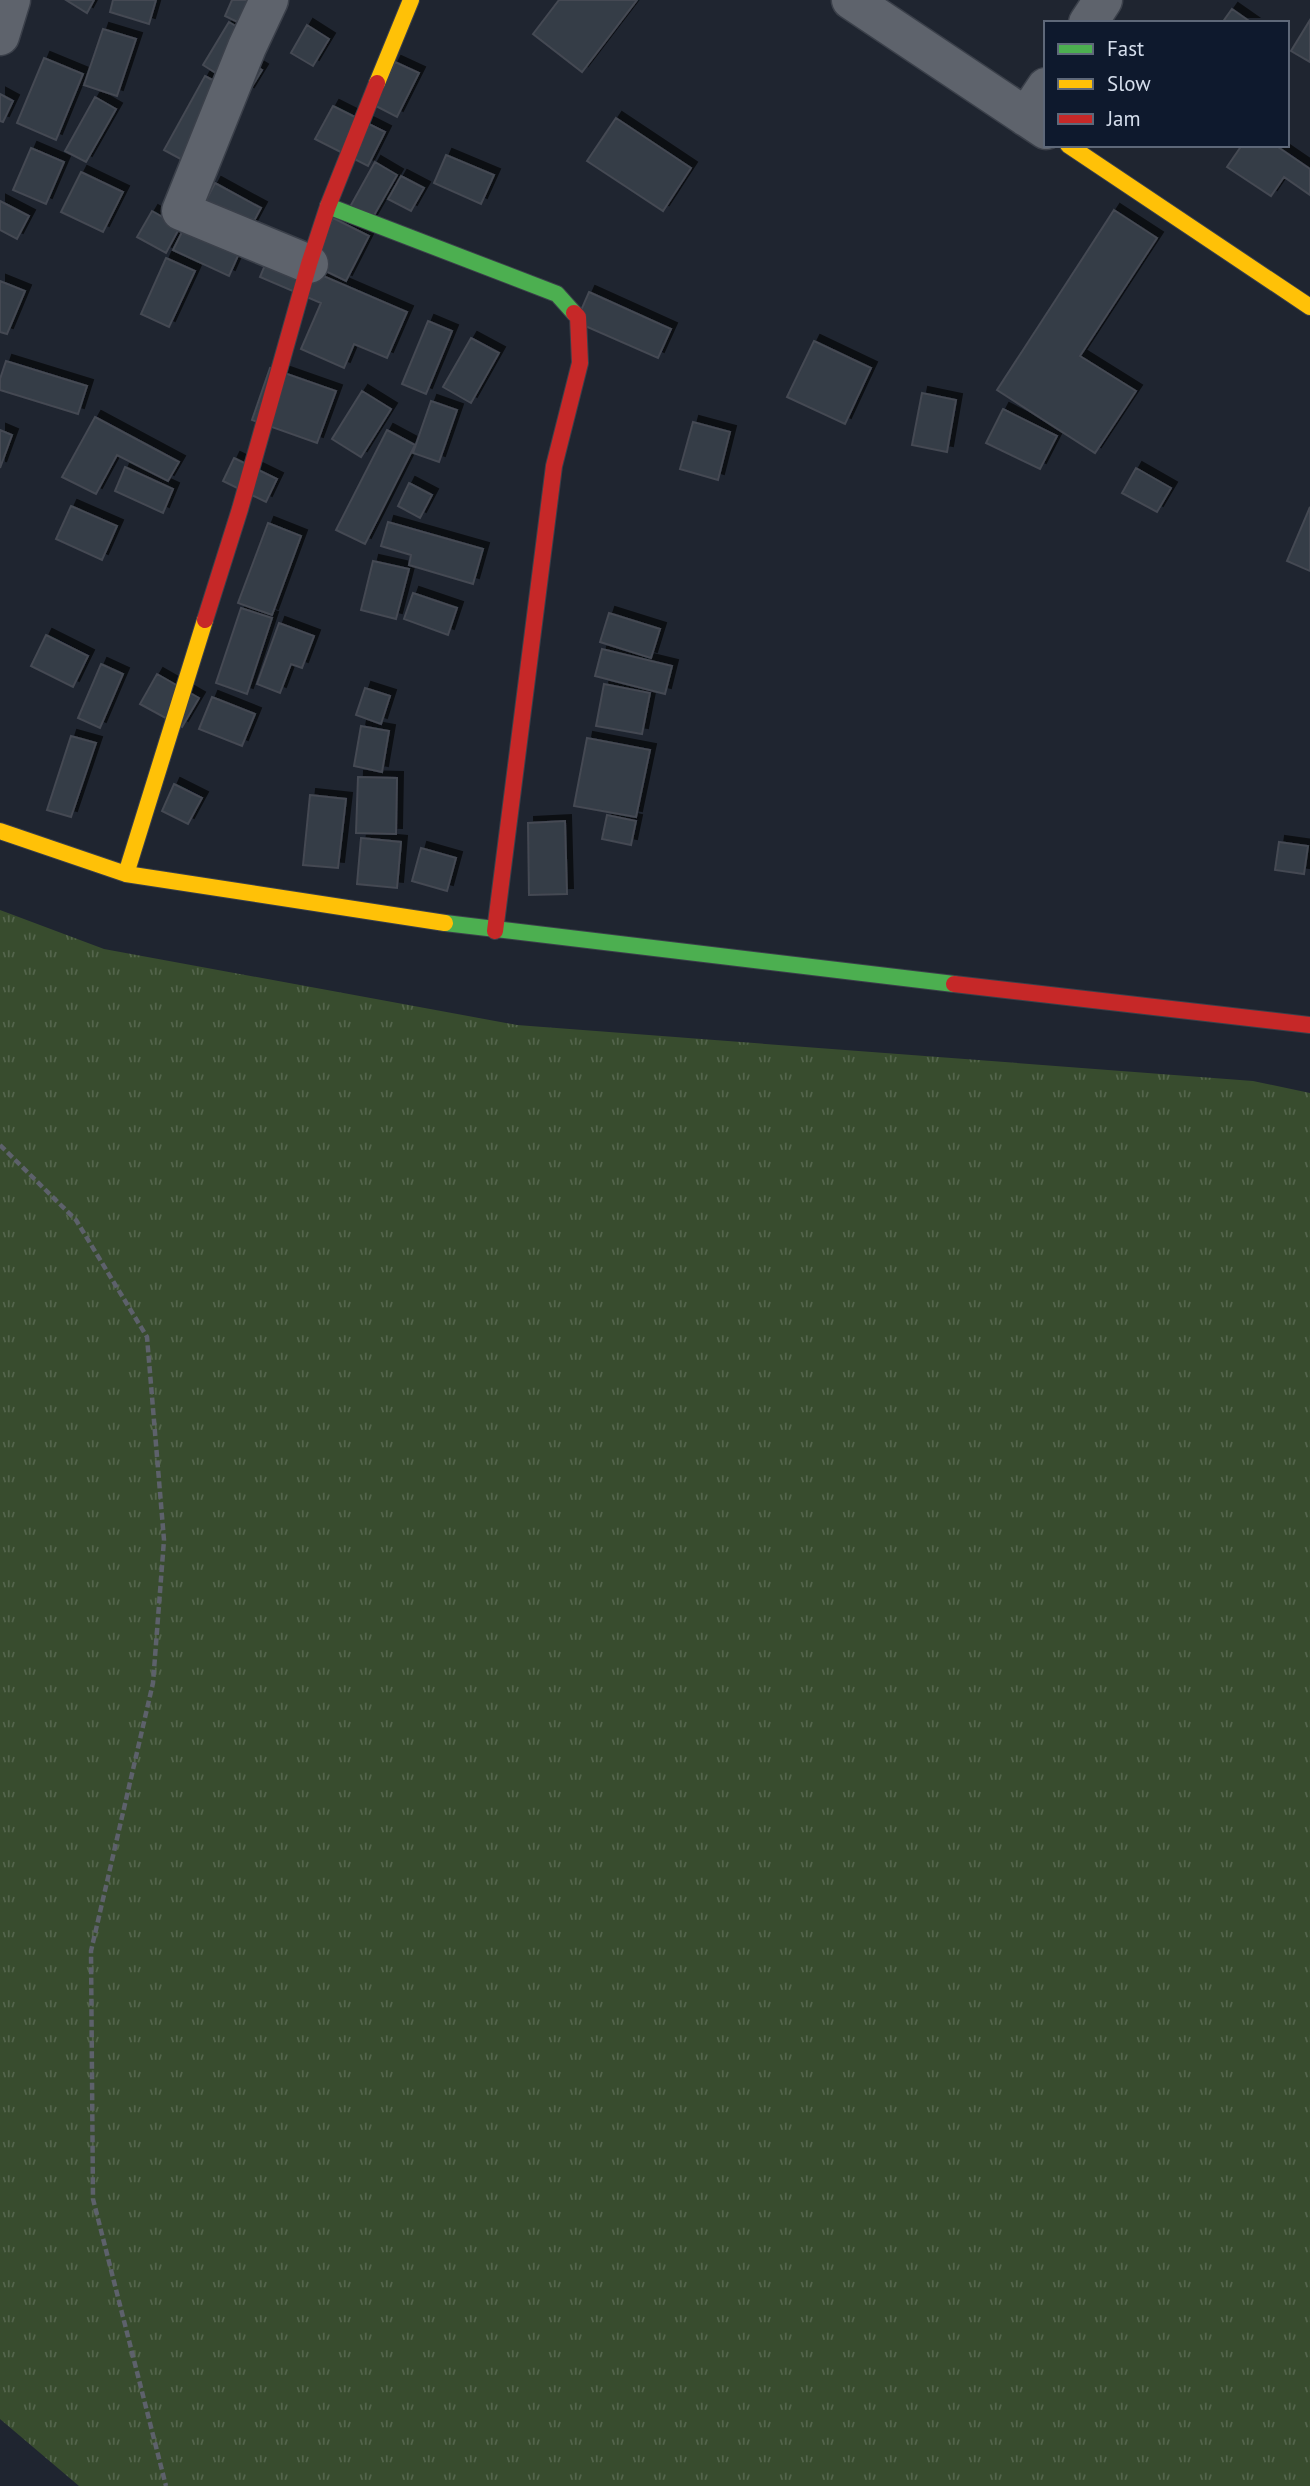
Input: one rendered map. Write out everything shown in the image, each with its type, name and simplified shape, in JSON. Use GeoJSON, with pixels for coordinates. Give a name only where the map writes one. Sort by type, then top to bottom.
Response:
{"type":"FeatureCollection","features":[{"type":"Feature","properties":{"kind":"street"},"geometry":{"type":"LineString","coordinates":[[0,36],[11,0]]}},
{"type":"Feature","properties":{"kind":"street"},"geometry":{"type":"LineString","coordinates":[[269,0],[247,47],[181,211],[309,264]]}},
{"type":"Feature","properties":{"kind":"street"},"geometry":{"type":"LineString","coordinates":[[126,874],[240,509],[309,264],[328,206],[411,0]]}},
{"type":"Feature","properties":{"kind":"street"},"geometry":{"type":"LineString","coordinates":[[851,0],[1039,111]]}},
{"type":"Feature","properties":{"kind":"street"},"geometry":{"type":"LineString","coordinates":[[1089,21],[1103,0]]}},
{"type":"Feature","properties":{"kind":"street"},"geometry":{"type":"LineString","coordinates":[[1071,147],[1310,307]]}},
{"type":"Feature","properties":{"kind":"street"},"geometry":{"type":"LineString","coordinates":[[328,206],[558,294],[578,317],[580,363],[554,466],[495,931]]}},
{"type":"Feature","properties":{"kind":"street"},"geometry":{"type":"LineString","coordinates":[[0,831],[126,874],[495,931],[1310,1025]]}},
{"type":"Feature","properties":{"kind":"path"},"geometry":{"type":"LineString","coordinates":[[0,1145],[76,1220],[147,1337],[164,1540],[153,1683],[91,1951],[93,2199],[166,2486]]}},
{"type":"Feature","properties":{"kind":"green space"},"geometry":{"type":"Polygon","coordinates":[[[0,910],[104,949],[517,1025],[1253,1081],[1310,1093],[1310,2486],[79,2486],[0,2419],[0,910]]]}},
{"type":"Feature","properties":{"kind":"building"},"geometry":{"type":"Polygon","coordinates":[[[66,0],[94,0],[87,13],[66,0]]]}},
{"type":"Feature","properties":{"kind":"building"},"geometry":{"type":"Polygon","coordinates":[[[113,0],[156,0],[149,24],[110,12],[113,0]]]}},
{"type":"Feature","properties":{"kind":"building"},"geometry":{"type":"Polygon","coordinates":[[[232,0],[265,0],[252,29],[225,16],[232,0]]]}},
{"type":"Feature","properties":{"kind":"building"},"geometry":{"type":"Polygon","coordinates":[[[559,0],[637,0],[582,72],[533,34],[559,0]]]}},
{"type":"Feature","properties":{"kind":"building"},"geometry":{"type":"Polygon","coordinates":[[[1232,9],[1249,21],[1223,21],[1232,9]]]}},
{"type":"Feature","properties":{"kind":"building"},"geometry":{"type":"Polygon","coordinates":[[[1310,20],[1310,62],[1291,51],[1310,20]]]}},
{"type":"Feature","properties":{"kind":"building"},"geometry":{"type":"Polygon","coordinates":[[[229,22],[252,36],[239,56],[262,70],[248,93],[203,65],[229,22]]]}},
{"type":"Feature","properties":{"kind":"building"},"geometry":{"type":"Polygon","coordinates":[[[307,25],[329,39],[313,66],[291,53],[307,25]]]}},
{"type":"Feature","properties":{"kind":"building"},"geometry":{"type":"Polygon","coordinates":[[[103,29],[136,39],[117,96],[84,85],[103,29]]]}},
{"type":"Feature","properties":{"kind":"building"},"geometry":{"type":"Polygon","coordinates":[[[44,58],[83,74],[56,140],[17,123],[44,58]]]}},
{"type":"Feature","properties":{"kind":"building"},"geometry":{"type":"Polygon","coordinates":[[[395,62],[419,73],[397,117],[374,105],[395,62]]]}},
{"type":"Feature","properties":{"kind":"building"},"geometry":{"type":"Polygon","coordinates":[[[205,76],[239,94],[188,163],[164,150],[205,76]]]}},
{"type":"Feature","properties":{"kind":"building"},"geometry":{"type":"Polygon","coordinates":[[[0,94],[13,101],[3,122],[0,121],[0,94]]]}},
{"type":"Feature","properties":{"kind":"building"},"geometry":{"type":"Polygon","coordinates":[[[95,97],[116,109],[86,162],[65,151],[95,97]]]}},
{"type":"Feature","properties":{"kind":"building"},"geometry":{"type":"Polygon","coordinates":[[[333,106],[385,132],[368,166],[315,139],[333,106]]]}},
{"type":"Feature","properties":{"kind":"building"},"geometry":{"type":"Polygon","coordinates":[[[616,118],[691,168],[663,211],[587,161],[616,118]]]}},
{"type":"Feature","properties":{"kind":"building"},"geometry":{"type":"Polygon","coordinates":[[[1241,147],[1278,147],[1310,169],[1310,195],[1284,177],[1271,196],[1227,167],[1241,147]]]}},
{"type":"Feature","properties":{"kind":"building"},"geometry":{"type":"Polygon","coordinates":[[[31,148],[64,162],[46,204],[13,190],[31,148]]]}},
{"type":"Feature","properties":{"kind":"building"},"geometry":{"type":"Polygon","coordinates":[[[446,155],[494,175],[481,204],[434,183],[446,155]]]}},
{"type":"Feature","properties":{"kind":"building"},"geometry":{"type":"Polygon","coordinates":[[[375,162],[397,175],[368,226],[346,214],[375,162]]]}},
{"type":"Feature","properties":{"kind":"building"},"geometry":{"type":"Polygon","coordinates":[[[81,172],[123,192],[103,232],[61,212],[81,172]]]}},
{"type":"Feature","properties":{"kind":"building"},"geometry":{"type":"Polygon","coordinates":[[[401,176],[424,188],[411,211],[388,199],[401,176]]]}},
{"type":"Feature","properties":{"kind":"building"},"geometry":{"type":"Polygon","coordinates":[[[215,183],[261,208],[246,236],[200,212],[215,183]]]}},
{"type":"Feature","properties":{"kind":"building"},"geometry":{"type":"Polygon","coordinates":[[[0,201],[29,216],[17,239],[0,230],[0,201]]]}},
{"type":"Feature","properties":{"kind":"building"},"geometry":{"type":"Polygon","coordinates":[[[1114,210],[1157,238],[1080,356],[1136,391],[1095,453],[997,390],[1114,210]]]}},
{"type":"Feature","properties":{"kind":"building"},"geometry":{"type":"Polygon","coordinates":[[[152,211],[180,227],[166,253],[137,237],[152,211]]]}},
{"type":"Feature","properties":{"kind":"building"},"geometry":{"type":"Polygon","coordinates":[[[333,218],[369,236],[346,281],[311,264],[333,218]]]}},
{"type":"Feature","properties":{"kind":"building"},"geometry":{"type":"Polygon","coordinates":[[[186,224],[241,249],[229,276],[173,250],[186,224]]]}},
{"type":"Feature","properties":{"kind":"building"},"geometry":{"type":"Polygon","coordinates":[[[270,253],[407,312],[387,358],[354,344],[344,368],[301,349],[321,303],[260,277],[270,253]]]}},
{"type":"Feature","properties":{"kind":"building"},"geometry":{"type":"Polygon","coordinates":[[[166,258],[195,271],[169,327],[141,314],[166,258]]]}},
{"type":"Feature","properties":{"kind":"building"},"geometry":{"type":"Polygon","coordinates":[[[0,281],[25,291],[7,334],[0,332],[0,281]]]}},
{"type":"Feature","properties":{"kind":"building"},"geometry":{"type":"Polygon","coordinates":[[[589,292],[671,329],[658,358],[576,322],[589,292]]]}},
{"type":"Feature","properties":{"kind":"building"},"geometry":{"type":"Polygon","coordinates":[[[428,321],[452,331],[426,394],[402,384],[428,321]]]}},
{"type":"Feature","properties":{"kind":"building"},"geometry":{"type":"Polygon","coordinates":[[[471,338],[499,353],[471,403],[443,387],[471,338]]]}},
{"type":"Feature","properties":{"kind":"building"},"geometry":{"type":"Polygon","coordinates":[[[814,341],[871,368],[845,424],[787,397],[814,341]]]}},
{"type":"Feature","properties":{"kind":"building"},"geometry":{"type":"Polygon","coordinates":[[[6,361],[87,386],[78,414],[0,390],[0,379],[6,361]]]}},
{"type":"Feature","properties":{"kind":"building"},"geometry":{"type":"Polygon","coordinates":[[[270,368],[336,391],[317,443],[252,420],[270,368]]]}},
{"type":"Feature","properties":{"kind":"building"},"geometry":{"type":"Polygon","coordinates":[[[362,391],[391,409],[361,457],[332,439],[362,391]]]}},
{"type":"Feature","properties":{"kind":"building"},"geometry":{"type":"Polygon","coordinates":[[[922,393],[956,400],[947,452],[912,445],[922,393]]]}},
{"type":"Feature","properties":{"kind":"building"},"geometry":{"type":"Polygon","coordinates":[[[431,401],[457,410],[439,462],[413,453],[431,401]]]}},
{"type":"Feature","properties":{"kind":"building"},"geometry":{"type":"Polygon","coordinates":[[[1003,409],[1057,436],[1040,469],[986,443],[1003,409]]]}},
{"type":"Feature","properties":{"kind":"building"},"geometry":{"type":"Polygon","coordinates":[[[95,417],[179,462],[168,481],[117,455],[96,494],[62,477],[95,417]]]}},
{"type":"Feature","properties":{"kind":"building"},"geometry":{"type":"Polygon","coordinates":[[[693,422],[730,432],[718,480],[680,469],[693,422]]]}},
{"type":"Feature","properties":{"kind":"building"},"geometry":{"type":"Polygon","coordinates":[[[0,430],[12,435],[0,468],[0,430]]]}},
{"type":"Feature","properties":{"kind":"building"},"geometry":{"type":"Polygon","coordinates":[[[387,430],[415,445],[365,544],[336,530],[387,430]]]}},
{"type":"Feature","properties":{"kind":"building"},"geometry":{"type":"Polygon","coordinates":[[[234,458],[277,479],[266,502],[223,481],[234,458]]]}},
{"type":"Feature","properties":{"kind":"building"},"geometry":{"type":"Polygon","coordinates":[[[125,467],[173,489],[163,513],[115,491],[125,467]]]}},
{"type":"Feature","properties":{"kind":"building"},"geometry":{"type":"Polygon","coordinates":[[[1136,468],[1171,488],[1157,512],[1122,493],[1136,468]]]}},
{"type":"Feature","properties":{"kind":"building"},"geometry":{"type":"Polygon","coordinates":[[[409,483],[432,495],[420,518],[398,506],[409,483]]]}},
{"type":"Feature","properties":{"kind":"building"},"geometry":{"type":"Polygon","coordinates":[[[71,506],[117,526],[102,560],[56,539],[71,506]]]}},
{"type":"Feature","properties":{"kind":"building"},"geometry":{"type":"Polygon","coordinates":[[[1310,507],[1310,571],[1287,561],[1310,507]]]}},
{"type":"Feature","properties":{"kind":"building"},"geometry":{"type":"Polygon","coordinates":[[[388,522],[483,549],[473,584],[409,565],[411,555],[381,546],[388,522]]]}},
{"type":"Feature","properties":{"kind":"building"},"geometry":{"type":"Polygon","coordinates":[[[268,523],[301,536],[272,615],[238,603],[268,523]]]}},
{"type":"Feature","properties":{"kind":"building"},"geometry":{"type":"Polygon","coordinates":[[[373,561],[409,569],[396,619],[361,610],[373,561]]]}},
{"type":"Feature","properties":{"kind":"building"},"geometry":{"type":"Polygon","coordinates":[[[413,593],[457,608],[448,635],[404,619],[413,593]]]}},
{"type":"Feature","properties":{"kind":"building"},"geometry":{"type":"Polygon","coordinates":[[[241,608],[272,618],[247,694],[216,683],[241,608]]]}},
{"type":"Feature","properties":{"kind":"building"},"geometry":{"type":"Polygon","coordinates":[[[609,613],[660,629],[651,658],[600,642],[609,613]]]}},
{"type":"Feature","properties":{"kind":"building"},"geometry":{"type":"Polygon","coordinates":[[[279,623],[314,636],[302,668],[291,664],[280,693],[257,684],[279,623]]]}},
{"type":"Feature","properties":{"kind":"building"},"geometry":{"type":"Polygon","coordinates":[[[46,635],[88,656],[73,687],[31,666],[46,635]]]}},
{"type":"Feature","properties":{"kind":"building"},"geometry":{"type":"Polygon","coordinates":[[[602,649],[672,666],[665,694],[595,676],[602,649]]]}},
{"type":"Feature","properties":{"kind":"building"},"geometry":{"type":"Polygon","coordinates":[[[101,664],[123,674],[100,728],[78,718],[101,664]]]}},
{"type":"Feature","properties":{"kind":"building"},"geometry":{"type":"Polygon","coordinates":[[[157,674],[199,698],[182,727],[140,704],[157,674]]]}},
{"type":"Feature","properties":{"kind":"building"},"geometry":{"type":"Polygon","coordinates":[[[604,684],[650,693],[642,734],[596,726],[604,684]]]}},
{"type":"Feature","properties":{"kind":"building"},"geometry":{"type":"Polygon","coordinates":[[[365,688],[390,696],[381,724],[356,715],[365,688]]]}},
{"type":"Feature","properties":{"kind":"building"},"geometry":{"type":"Polygon","coordinates":[[[212,697],[255,714],[242,746],[199,729],[212,697]]]}},
{"type":"Feature","properties":{"kind":"building"},"geometry":{"type":"Polygon","coordinates":[[[361,726],[389,731],[382,772],[354,766],[361,726]]]}},
{"type":"Feature","properties":{"kind":"building"},"geometry":{"type":"Polygon","coordinates":[[[71,736],[96,743],[71,817],[47,810],[71,736]]]}},
{"type":"Feature","properties":{"kind":"building"},"geometry":{"type":"Polygon","coordinates":[[[587,738],[650,750],[636,817],[574,806],[587,738]]]}},
{"type":"Feature","properties":{"kind":"building"},"geometry":{"type":"Polygon","coordinates":[[[358,777],[397,778],[396,834],[356,833],[358,777]]]}},
{"type":"Feature","properties":{"kind":"building"},"geometry":{"type":"Polygon","coordinates":[[[174,784],[202,798],[188,824],[162,811],[174,784]]]}},
{"type":"Feature","properties":{"kind":"building"},"geometry":{"type":"Polygon","coordinates":[[[310,795],[346,799],[338,868],[303,865],[310,795]]]}},
{"type":"Feature","properties":{"kind":"building"},"geometry":{"type":"Polygon","coordinates":[[[607,815],[636,821],[631,845],[602,839],[607,815]]]}},
{"type":"Feature","properties":{"kind":"building"},"geometry":{"type":"Polygon","coordinates":[[[565,821],[567,894],[529,895],[528,823],[565,821]]]}},
{"type":"Feature","properties":{"kind":"building"},"geometry":{"type":"Polygon","coordinates":[[[361,838],[401,842],[397,888],[357,884],[361,838]]]}},
{"type":"Feature","properties":{"kind":"building"},"geometry":{"type":"Polygon","coordinates":[[[1279,842],[1308,846],[1304,874],[1275,870],[1279,842]]]}},
{"type":"Feature","properties":{"kind":"building"},"geometry":{"type":"Polygon","coordinates":[[[421,848],[456,858],[447,891],[412,881],[421,848]]]}},
{"type":"Feature","properties":{"kind":"traffic: fast"},"geometry":{"type":"LineString","coordinates":[[328,206],[557,294],[574,313]]}},
{"type":"Feature","properties":{"kind":"traffic: fast"},"geometry":{"type":"LineString","coordinates":[[445,923],[954,984]]}},
{"type":"Feature","properties":{"kind":"traffic: slow"},"geometry":{"type":"LineString","coordinates":[[377,83],[411,0]]}},
{"type":"Feature","properties":{"kind":"traffic: slow"},"geometry":{"type":"LineString","coordinates":[[1071,147],[1310,307]]}},
{"type":"Feature","properties":{"kind":"traffic: slow"},"geometry":{"type":"LineString","coordinates":[[126,874],[205,620]]}},
{"type":"Feature","properties":{"kind":"traffic: slow"},"geometry":{"type":"LineString","coordinates":[[0,831],[126,874],[445,923]]}},
{"type":"Feature","properties":{"kind":"traffic: jam"},"geometry":{"type":"LineString","coordinates":[[205,620],[240,509],[309,264],[328,206],[377,83]]}},
{"type":"Feature","properties":{"kind":"traffic: jam"},"geometry":{"type":"LineString","coordinates":[[495,931],[554,466],[580,363],[578,317],[574,313]]}},
{"type":"Feature","properties":{"kind":"traffic: jam"},"geometry":{"type":"LineString","coordinates":[[954,984],[1310,1025]]}}]}
